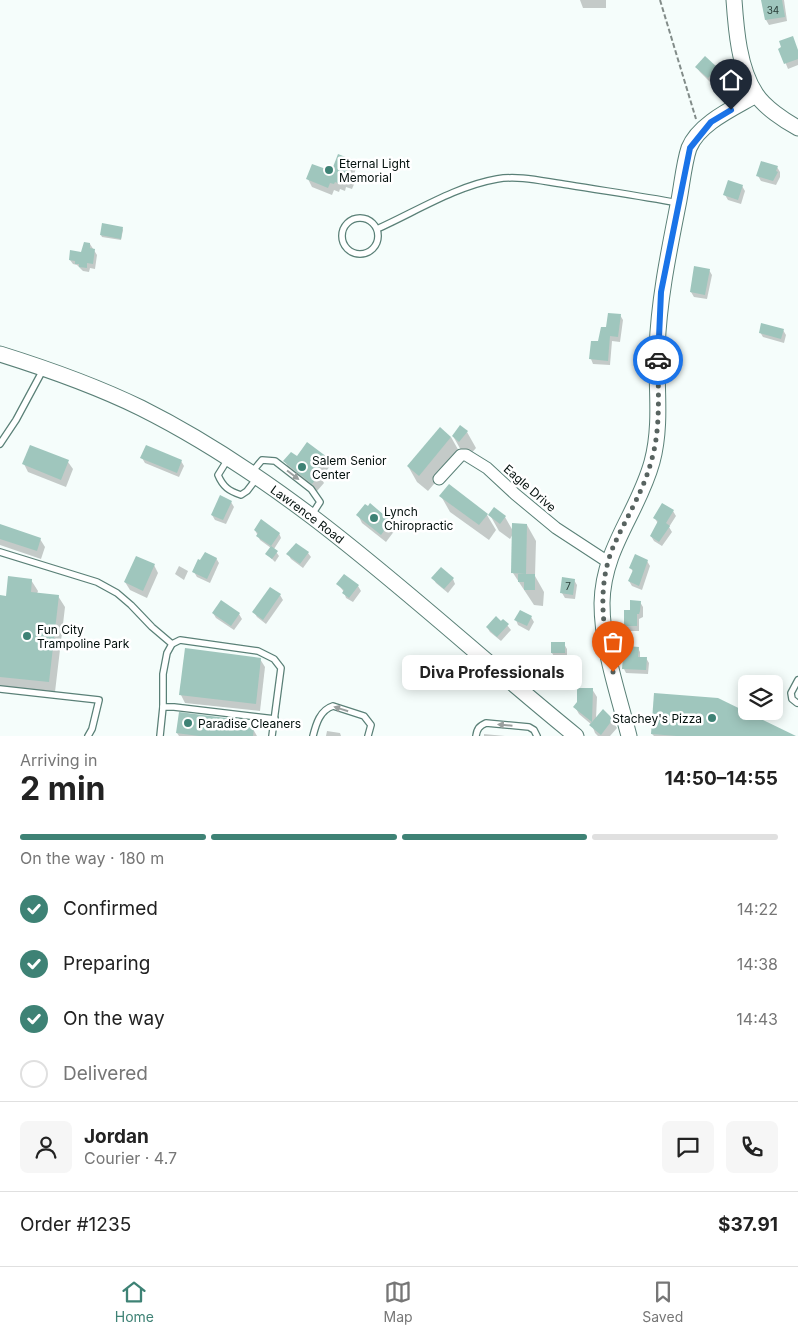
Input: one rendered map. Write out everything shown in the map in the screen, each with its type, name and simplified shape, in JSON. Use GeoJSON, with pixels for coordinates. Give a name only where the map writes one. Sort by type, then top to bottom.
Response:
{"type":"FeatureCollection","features":[{"type":"Feature","properties":{"kind":"street"},"geometry":{"type":"LineString","coordinates":[[734,0],[740,52],[756,95],[782,119],[798,128]]}},
{"type":"Feature","properties":{"kind":"street"},"geometry":{"type":"LineString","coordinates":[[629,736],[605,629],[604,579],[614,546],[645,482],[657,437],[659,413],[657,352],[661,292],[690,148],[700,133],[711,122],[756,95]]}},
{"type":"Feature","properties":{"kind":"street","name":"Lawrence Road"},"geometry":{"type":"LineString","coordinates":[[0,354],[76,379],[142,408],[254,476],[362,555],[576,736]]}},
{"type":"Feature","properties":{"kind":"street","name":"Eagle Drive"},"geometry":{"type":"LineString","coordinates":[[439,479],[461,455],[466,454],[487,468],[514,494],[556,528],[608,562]]}},
{"type":"Feature","properties":{"kind":"lane"},"geometry":{"type":"LineString","coordinates":[[377,229],[463,189],[506,178],[529,179],[644,196],[679,204]]}},
{"type":"Feature","properties":{"kind":"lane"},"geometry":{"type":"LineString","coordinates":[[354,218],[366,219],[372,222],[377,229],[379,238],[369,252],[363,254],[352,252],[344,243],[342,232],[354,218]]}},
{"type":"Feature","properties":{"kind":"lane"},"geometry":{"type":"LineString","coordinates":[[0,444],[16,420],[44,368]]}},
{"type":"Feature","properties":{"kind":"lane"},"geometry":{"type":"LineString","coordinates":[[228,459],[218,475],[222,484],[230,491],[241,495],[247,491],[262,460],[275,461],[311,489],[320,502],[311,517]]}},
{"type":"Feature","properties":{"kind":"lane"},"geometry":{"type":"LineString","coordinates":[[0,552],[97,582],[117,593],[172,644]]}},
{"type":"Feature","properties":{"kind":"lane"},"geometry":{"type":"LineString","coordinates":[[160,736],[163,707],[163,674],[167,653],[172,644],[180,640],[258,650],[274,659],[281,668],[272,736]]}},
{"type":"Feature","properties":{"kind":"lane"},"geometry":{"type":"LineString","coordinates":[[797,703],[792,699],[791,693],[798,680]]}},
{"type":"Feature","properties":{"kind":"lane"},"geometry":{"type":"LineString","coordinates":[[0,689],[99,700],[92,729],[88,736]]}},
{"type":"Feature","properties":{"kind":"lane"},"geometry":{"type":"LineString","coordinates":[[313,736],[322,713],[333,706],[364,716],[371,726],[368,736]]}},
{"type":"Feature","properties":{"kind":"lane"},"geometry":{"type":"LineString","coordinates":[[163,707],[275,719]]}},
{"type":"Feature","properties":{"kind":"lane"},"geometry":{"type":"LineString","coordinates":[[476,736],[480,725],[486,723],[529,727],[534,730],[537,736]]}},
{"type":"Feature","properties":{"kind":"lane"},"geometry":{"type":"LineString","coordinates":[[92,729],[96,736]]}},
{"type":"Feature","properties":{"kind":"path"},"geometry":{"type":"LineString","coordinates":[[660,0],[700,133]]}},
{"type":"Feature","properties":{"kind":"building"},"geometry":{"type":"Polygon","coordinates":[[[761,0],[782,0],[785,17],[765,20],[761,0]]]}},
{"type":"Feature","properties":{"kind":"building"},"geometry":{"type":"Polygon","coordinates":[[[793,36],[798,50],[798,59],[784,64],[778,49],[781,47],[779,41],[793,36]]]}},
{"type":"Feature","properties":{"kind":"building"},"geometry":{"type":"Polygon","coordinates":[[[705,56],[718,68],[708,78],[695,67],[705,56]]]}},
{"type":"Feature","properties":{"kind":"building","name":"Eternal Light Memorial"},"geometry":{"type":"Polygon","coordinates":[[[338,154],[353,160],[348,171],[351,173],[347,182],[342,180],[340,184],[330,183],[328,188],[306,179],[312,164],[326,169],[328,165],[333,167],[338,154]]]}},
{"type":"Feature","properties":{"kind":"building"},"geometry":{"type":"Polygon","coordinates":[[[761,161],[778,166],[776,171],[778,172],[773,181],[756,176],[761,161]]]}},
{"type":"Feature","properties":{"kind":"building"},"geometry":{"type":"Polygon","coordinates":[[[728,180],[743,185],[738,200],[723,195],[728,180]]]}},
{"type":"Feature","properties":{"kind":"building"},"geometry":{"type":"Polygon","coordinates":[[[102,223],[123,227],[121,239],[100,235],[102,223]]]}},
{"type":"Feature","properties":{"kind":"building"},"geometry":{"type":"Polygon","coordinates":[[[84,242],[90,243],[90,248],[95,249],[93,264],[87,263],[87,268],[79,267],[79,264],[75,264],[75,261],[69,260],[70,250],[81,252],[84,242]]]}},
{"type":"Feature","properties":{"kind":"building"},"geometry":{"type":"Polygon","coordinates":[[[694,266],[710,269],[705,295],[690,292],[694,266]]]}},
{"type":"Feature","properties":{"kind":"building"},"geometry":{"type":"Polygon","coordinates":[[[608,313],[621,314],[618,337],[610,336],[608,361],[589,359],[591,341],[598,341],[601,327],[606,327],[608,313]]]}},
{"type":"Feature","properties":{"kind":"building"},"geometry":{"type":"Polygon","coordinates":[[[761,323],[784,329],[781,339],[759,333],[761,323]]]}},
{"type":"Feature","properties":{"kind":"building"},"geometry":{"type":"Polygon","coordinates":[[[460,425],[468,431],[459,442],[452,436],[460,425]]]}},
{"type":"Feature","properties":{"kind":"building"},"geometry":{"type":"Polygon","coordinates":[[[440,427],[451,437],[419,476],[407,466],[440,427]]]}},
{"type":"Feature","properties":{"kind":"building","name":"Salem Senior Center"},"geometry":{"type":"Polygon","coordinates":[[[307,442],[327,457],[316,471],[320,474],[312,484],[283,461],[291,452],[297,456],[307,442]]]}},
{"type":"Feature","properties":{"kind":"building"},"geometry":{"type":"Polygon","coordinates":[[[30,445],[69,460],[61,480],[22,464],[30,445]]]}},
{"type":"Feature","properties":{"kind":"building"},"geometry":{"type":"Polygon","coordinates":[[[146,445],[182,460],[177,473],[140,458],[146,445]]]}},
{"type":"Feature","properties":{"kind":"building"},"geometry":{"type":"Polygon","coordinates":[[[449,484],[488,514],[479,525],[439,496],[449,484]]]}},
{"type":"Feature","properties":{"kind":"building"},"geometry":{"type":"Polygon","coordinates":[[[220,495],[232,501],[223,520],[211,515],[220,495]]]}},
{"type":"Feature","properties":{"kind":"building","name":"Lynch Chiropractic"},"geometry":{"type":"Polygon","coordinates":[[[370,503],[391,521],[381,535],[356,515],[365,504],[368,506],[370,503]]]}},
{"type":"Feature","properties":{"kind":"building"},"geometry":{"type":"Polygon","coordinates":[[[662,503],[674,510],[666,523],[670,526],[659,542],[650,536],[658,521],[653,518],[662,503]]]}},
{"type":"Feature","properties":{"kind":"building"},"geometry":{"type":"Polygon","coordinates":[[[494,507],[506,516],[500,524],[488,515],[494,507]]]}},
{"type":"Feature","properties":{"kind":"building"},"geometry":{"type":"Polygon","coordinates":[[[261,519],[280,533],[271,546],[256,536],[258,533],[254,530],[261,519]]]}},
{"type":"Feature","properties":{"kind":"building"},"geometry":{"type":"Polygon","coordinates":[[[512,523],[527,524],[526,574],[511,573],[512,523]]]}},
{"type":"Feature","properties":{"kind":"building"},"geometry":{"type":"Polygon","coordinates":[[[0,524],[41,538],[37,551],[0,539],[0,524]]]}},
{"type":"Feature","properties":{"kind":"building"},"geometry":{"type":"Polygon","coordinates":[[[296,543],[309,552],[300,564],[286,554],[296,543]]]}},
{"type":"Feature","properties":{"kind":"building"},"geometry":{"type":"Polygon","coordinates":[[[271,546],[278,551],[272,559],[265,554],[271,546]]]}},
{"type":"Feature","properties":{"kind":"building"},"geometry":{"type":"Polygon","coordinates":[[[205,552],[217,558],[207,579],[192,572],[198,559],[200,560],[205,552]]]}},
{"type":"Feature","properties":{"kind":"building"},"geometry":{"type":"Polygon","coordinates":[[[635,554],[648,560],[639,586],[628,581],[633,570],[629,568],[635,554]]]}},
{"type":"Feature","properties":{"kind":"building"},"geometry":{"type":"Polygon","coordinates":[[[136,556],[155,564],[143,591],[124,582],[136,556]]]}},
{"type":"Feature","properties":{"kind":"building"},"geometry":{"type":"Polygon","coordinates":[[[441,567],[454,578],[444,589],[431,578],[441,567]]]}},
{"type":"Feature","properties":{"kind":"building"},"geometry":{"type":"Polygon","coordinates":[[[344,574],[359,585],[349,598],[342,593],[344,590],[336,584],[344,574]]]}},
{"type":"Feature","properties":{"kind":"building"},"geometry":{"type":"Polygon","coordinates":[[[518,574],[535,574],[535,590],[524,590],[524,582],[518,582],[518,574]]]}},
{"type":"Feature","properties":{"kind":"building","name":"Fun City Trampoline Park"},"geometry":{"type":"Polygon","coordinates":[[[8,576],[32,579],[31,592],[59,595],[49,682],[0,677],[0,595],[6,596],[8,576]]]}},
{"type":"Feature","properties":{"kind":"building"},"geometry":{"type":"Polygon","coordinates":[[[562,577],[575,579],[573,595],[560,593],[562,577]]]}},
{"type":"Feature","properties":{"kind":"building"},"geometry":{"type":"Polygon","coordinates":[[[270,587],[281,594],[263,620],[252,612],[270,587]]]}},
{"type":"Feature","properties":{"kind":"building"},"geometry":{"type":"Polygon","coordinates":[[[221,600],[240,613],[231,626],[212,613],[221,600]]]}},
{"type":"Feature","properties":{"kind":"building"},"geometry":{"type":"Polygon","coordinates":[[[630,600],[641,601],[640,611],[637,614],[637,626],[624,626],[624,610],[630,610],[630,600]]]}},
{"type":"Feature","properties":{"kind":"building"},"geometry":{"type":"Polygon","coordinates":[[[520,610],[532,616],[527,626],[514,620],[520,610]]]}},
{"type":"Feature","properties":{"kind":"building"},"geometry":{"type":"Polygon","coordinates":[[[496,616],[501,621],[503,619],[509,624],[497,637],[486,627],[496,616]]]}},
{"type":"Feature","properties":{"kind":"building"},"geometry":{"type":"Polygon","coordinates":[[[551,642],[565,642],[565,653],[551,653],[551,642]]]}},
{"type":"Feature","properties":{"kind":"building"},"geometry":{"type":"Polygon","coordinates":[[[627,646],[639,647],[638,657],[647,657],[646,670],[622,669],[623,656],[626,656],[627,646]]]}},
{"type":"Feature","properties":{"kind":"building"},"geometry":{"type":"Polygon","coordinates":[[[185,648],[261,658],[256,704],[179,695],[185,648]]]}},
{"type":"Feature","properties":{"kind":"building"},"geometry":{"type":"Polygon","coordinates":[[[577,688],[593,688],[592,722],[573,707],[577,702],[577,688]]]}},
{"type":"Feature","properties":{"kind":"building"},"geometry":{"type":"Polygon","coordinates":[[[654,693],[718,698],[738,708],[738,720],[763,720],[796,736],[677,736],[651,734],[654,693]]]}},
{"type":"Feature","properties":{"kind":"building"},"geometry":{"type":"Polygon","coordinates":[[[603,709],[613,719],[601,735],[589,725],[603,709]]]}},
{"type":"Feature","properties":{"kind":"building"},"geometry":{"type":"Polygon","coordinates":[[[179,712],[242,720],[241,726],[254,728],[253,736],[199,736],[176,733],[179,712]]]}},
{"type":"Feature","properties":{"kind":"way so far"},"geometry":{"type":"LineString","coordinates":[[613,672],[602,604],[604,579],[614,546],[640,493],[652,460],[657,437],[659,413],[658,360]]}},
{"type":"Feature","properties":{"kind":"place","name":"Eternal Light Memorial"},"geometry":{"type":"Point","coordinates":[329,170]}},
{"type":"Feature","properties":{"kind":"place","name":"Salem Senior Center"},"geometry":{"type":"Point","coordinates":[302,467]}},
{"type":"Feature","properties":{"kind":"place","name":"Lynch Chiropractic"},"geometry":{"type":"Point","coordinates":[374,518]}},
{"type":"Feature","properties":{"kind":"place","name":"Fun City Trampoline Park"},"geometry":{"type":"Point","coordinates":[27,636]}},
{"type":"Feature","properties":{"kind":"place","name":"Diva Professionals"},"geometry":{"type":"Point","coordinates":[613,672]}},
{"type":"Feature","properties":{"kind":"place","name":"Stachey's Pizza"},"geometry":{"type":"Point","coordinates":[712,718]}},
{"type":"Feature","properties":{"kind":"place","name":"Paradise Cleaners"},"geometry":{"type":"Point","coordinates":[188,723]}},
{"type":"Feature","properties":{"kind":"route"},"geometry":{"type":"LineString","coordinates":[[658,360],[661,292],[690,148],[700,133],[711,122],[731,110]]}}]}
